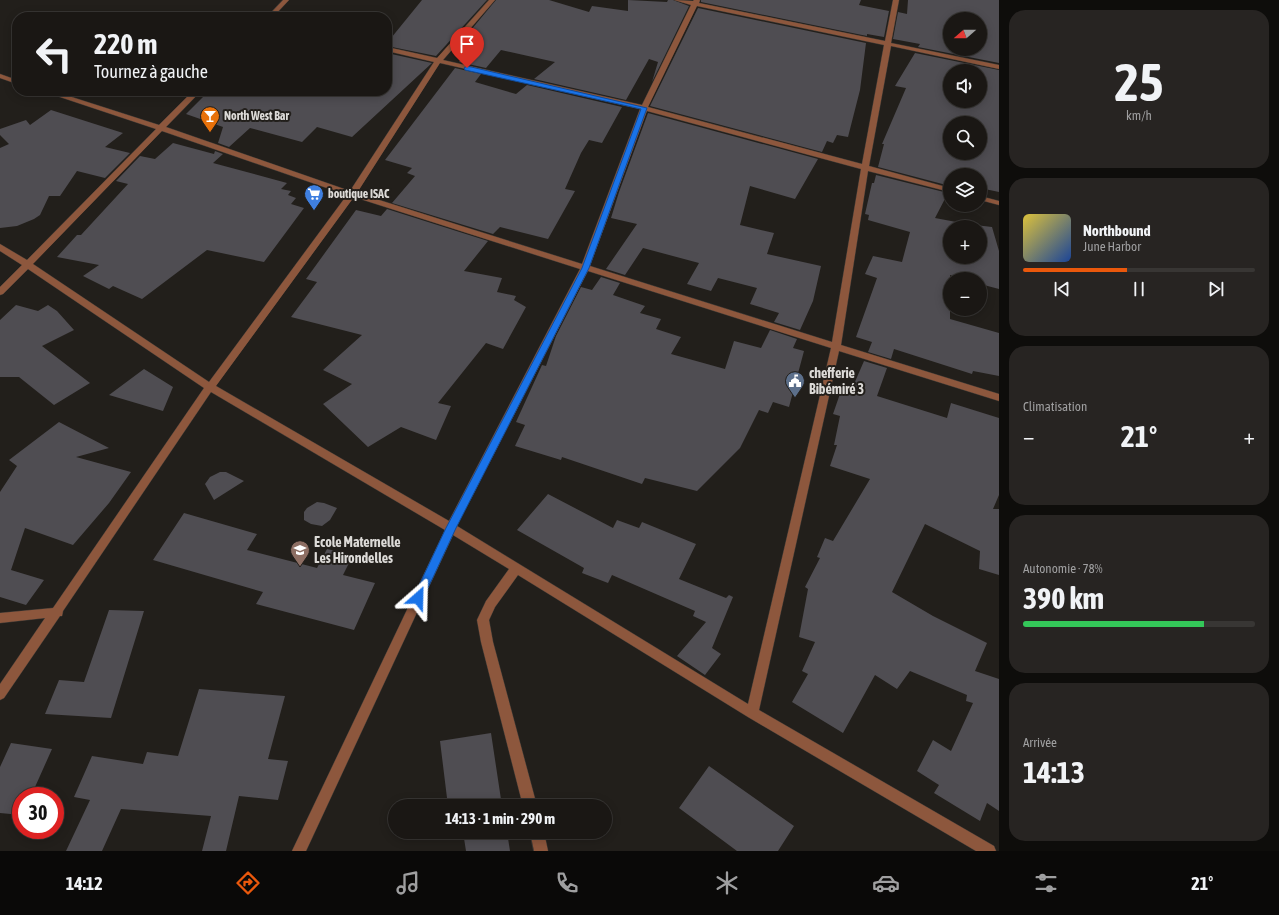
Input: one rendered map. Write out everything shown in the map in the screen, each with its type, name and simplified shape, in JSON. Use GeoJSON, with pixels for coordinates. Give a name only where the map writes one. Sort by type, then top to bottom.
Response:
{"type":"FeatureCollection","features":[{"type":"Feature","properties":{"kind":"street"},"geometry":{"type":"LineString","coordinates":[[275,12],[286,0]]}},
{"type":"Feature","properties":{"kind":"street"},"geometry":{"type":"LineString","coordinates":[[0,694],[58,612],[210,387],[352,194],[437,62],[492,0]]}},
{"type":"Feature","properties":{"kind":"street"},"geometry":{"type":"LineString","coordinates":[[677,0],[697,2],[999,67]]}},
{"type":"Feature","properties":{"kind":"street"},"geometry":{"type":"LineString","coordinates":[[752,713],[836,345],[865,168],[896,0]]}},
{"type":"Feature","properties":{"kind":"street"},"geometry":{"type":"LineString","coordinates":[[299,851],[451,528],[586,268],[644,108],[697,2]]}},
{"type":"Feature","properties":{"kind":"street"},"geometry":{"type":"LineString","coordinates":[[392,50],[437,62],[644,108],[943,188]]}},
{"type":"Feature","properties":{"kind":"street"},"geometry":{"type":"LineString","coordinates":[[0,76],[12,80]]}},
{"type":"Feature","properties":{"kind":"street"},"geometry":{"type":"LineString","coordinates":[[62,96],[161,128],[352,194],[836,345],[999,398]]}},
{"type":"Feature","properties":{"kind":"street"},"geometry":{"type":"LineString","coordinates":[[0,292],[192,96]]}},
{"type":"Feature","properties":{"kind":"street"},"geometry":{"type":"LineString","coordinates":[[987,200],[999,203]]}},
{"type":"Feature","properties":{"kind":"street"},"geometry":{"type":"LineString","coordinates":[[0,247],[210,387],[451,528],[752,713],[989,851]]}},
{"type":"Feature","properties":{"kind":"street"},"geometry":{"type":"LineString","coordinates":[[516,569],[490,604],[483,620],[487,642],[528,799]]}},
{"type":"Feature","properties":{"kind":"street"},"geometry":{"type":"LineString","coordinates":[[0,618],[58,612]]}},
{"type":"Feature","properties":{"kind":"street"},"geometry":{"type":"LineString","coordinates":[[539,839],[542,851]]}},
{"type":"Feature","properties":{"kind":"building"},"geometry":{"type":"Polygon","coordinates":[[[422,0],[487,0],[436,56],[392,47],[392,37],[422,0]]]}},
{"type":"Feature","properties":{"kind":"building"},"geometry":{"type":"Polygon","coordinates":[[[496,0],[549,0],[589,12],[592,6],[628,11],[628,0],[667,2],[668,0],[673,0],[689,6],[652,82],[658,62],[649,59],[626,100],[534,79],[555,62],[501,50],[486,68],[459,62],[469,49],[461,42],[496,0]]]}},
{"type":"Feature","properties":{"kind":"building"},"geometry":{"type":"Polygon","coordinates":[[[701,0],[861,0],[859,5],[889,11],[884,37],[867,34],[867,36],[701,2],[701,0]]]}},
{"type":"Feature","properties":{"kind":"building"},"geometry":{"type":"Polygon","coordinates":[[[908,0],[999,0],[999,63],[964,56],[987,56],[987,12],[943,12],[943,52],[918,47],[920,44],[893,39],[898,12],[907,14],[908,0]]]}},
{"type":"Feature","properties":{"kind":"building"},"geometry":{"type":"Polygon","coordinates":[[[698,8],[866,43],[860,90],[848,137],[837,135],[833,143],[827,141],[822,152],[650,106],[698,8]]]}},
{"type":"Feature","properties":{"kind":"building"},"geometry":{"type":"Polygon","coordinates":[[[915,53],[969,64],[943,64],[943,108],[987,108],[987,68],[999,70],[999,192],[987,189],[987,168],[943,168],[943,184],[878,167],[884,144],[882,144],[906,88],[895,86],[915,53]]]}},
{"type":"Feature","properties":{"kind":"building"},"geometry":{"type":"Polygon","coordinates":[[[392,54],[432,63],[352,137],[317,127],[302,142],[250,128],[229,147],[218,143],[223,127],[186,114],[204,96],[392,96],[392,54]]]}},
{"type":"Feature","properties":{"kind":"building"},"geometry":{"type":"Polygon","coordinates":[[[455,68],[481,74],[475,82],[516,94],[527,85],[622,107],[602,143],[589,140],[581,153],[565,189],[575,191],[548,239],[500,227],[493,234],[392,203],[415,176],[407,173],[412,168],[385,160],[455,68]]]}},
{"type":"Feature","properties":{"kind":"building"},"geometry":{"type":"Polygon","coordinates":[[[51,110],[123,133],[105,147],[130,153],[105,178],[77,171],[60,196],[49,196],[40,215],[17,226],[0,228],[0,148],[9,144],[0,135],[0,129],[26,120],[30,125],[51,110]]]}},
{"type":"Feature","properties":{"kind":"building"},"geometry":{"type":"Polygon","coordinates":[[[648,113],[818,159],[795,199],[750,186],[740,225],[774,233],[767,254],[821,266],[813,301],[800,330],[774,322],[779,313],[750,304],[757,288],[718,278],[711,291],[687,284],[699,263],[643,248],[625,275],[606,269],[637,224],[611,218],[648,113]]]}},
{"type":"Feature","properties":{"kind":"building"},"geometry":{"type":"Polygon","coordinates":[[[173,143],[214,154],[215,151],[223,154],[213,163],[287,183],[281,189],[291,191],[288,195],[296,198],[291,204],[304,208],[264,262],[207,250],[142,299],[113,286],[109,289],[83,276],[99,265],[57,257],[77,235],[81,235],[128,184],[116,181],[140,156],[155,159],[173,143]]]}},
{"type":"Feature","properties":{"kind":"building"},"geometry":{"type":"Polygon","coordinates":[[[876,175],[943,192],[943,203],[935,218],[946,220],[943,220],[943,264],[987,264],[987,226],[992,227],[999,251],[999,289],[987,286],[987,272],[943,272],[943,316],[950,316],[950,319],[999,333],[999,376],[973,371],[972,374],[894,349],[891,359],[868,352],[872,342],[856,337],[877,278],[865,274],[873,256],[902,262],[910,232],[868,220],[869,215],[865,214],[872,183],[874,183],[876,175]]]}},
{"type":"Feature","properties":{"kind":"building"},"geometry":{"type":"Polygon","coordinates":[[[387,209],[488,241],[464,271],[502,278],[497,292],[516,296],[514,300],[526,307],[503,349],[486,343],[438,403],[451,406],[436,440],[401,427],[368,447],[323,404],[352,384],[323,370],[362,335],[291,317],[317,282],[306,279],[356,210],[381,216],[387,209]]]}},
{"type":"Feature","properties":{"kind":"building"},"geometry":{"type":"Polygon","coordinates":[[[601,277],[620,283],[613,295],[645,306],[640,313],[661,319],[656,329],[681,337],[671,354],[725,369],[734,341],[761,348],[770,330],[797,339],[793,348],[804,351],[789,407],[773,402],[768,413],[759,410],[740,448],[697,491],[645,478],[642,484],[562,457],[561,460],[515,446],[525,425],[516,422],[542,365],[546,366],[556,336],[581,287],[592,290],[601,277]]]}},
{"type":"Feature","properties":{"kind":"building"},"geometry":{"type":"Polygon","coordinates":[[[16,305],[38,311],[48,305],[57,311],[74,330],[42,346],[90,383],[54,405],[19,377],[0,377],[0,320],[16,305]]]}},
{"type":"Feature","properties":{"kind":"building"},"geometry":{"type":"Polygon","coordinates":[[[864,361],[887,368],[877,396],[947,418],[951,403],[999,418],[999,495],[993,509],[999,509],[999,575],[979,569],[980,551],[925,524],[892,592],[933,616],[987,643],[975,671],[999,679],[999,811],[987,803],[980,821],[934,793],[939,785],[917,771],[933,740],[951,751],[973,703],[966,701],[967,695],[910,671],[897,689],[875,675],[843,733],[792,702],[808,674],[802,671],[815,642],[799,637],[808,589],[805,587],[820,558],[817,557],[825,538],[833,541],[870,479],[830,466],[837,445],[834,445],[840,416],[833,414],[842,388],[851,391],[864,361]]]}},
{"type":"Feature","properties":{"kind":"building"},"geometry":{"type":"Polygon","coordinates":[[[144,369],[173,387],[163,411],[109,395],[144,369]]]}},
{"type":"Feature","properties":{"kind":"building"},"geometry":{"type":"Polygon","coordinates":[[[59,422],[109,448],[76,457],[131,472],[109,503],[73,545],[25,528],[11,570],[44,580],[26,605],[0,597],[0,492],[17,466],[9,460],[59,422]]]}},
{"type":"Feature","properties":{"kind":"building"},"geometry":{"type":"Polygon","coordinates":[[[220,472],[226,472],[244,481],[214,500],[205,484],[210,477],[220,472]]]}},
{"type":"Feature","properties":{"kind":"building"},"geometry":{"type":"Polygon","coordinates":[[[548,494],[613,528],[617,520],[639,528],[642,522],[696,544],[679,579],[726,598],[729,595],[733,597],[712,648],[721,654],[705,675],[677,656],[706,622],[693,616],[695,611],[612,575],[608,583],[582,573],[584,568],[517,530],[548,494]]]}},
{"type":"Feature","properties":{"kind":"building"},"geometry":{"type":"Polygon","coordinates":[[[317,502],[337,508],[330,520],[322,526],[311,524],[304,520],[304,512],[307,508],[317,502]]]}},
{"type":"Feature","properties":{"kind":"building"},"geometry":{"type":"Polygon","coordinates":[[[184,513],[257,534],[247,550],[317,568],[327,549],[353,555],[343,575],[375,583],[354,630],[256,604],[263,592],[153,560],[184,513]]]}},
{"type":"Feature","properties":{"kind":"building"},"geometry":{"type":"Polygon","coordinates":[[[109,610],[144,611],[111,718],[45,714],[59,680],[84,682],[109,610]]]}},
{"type":"Feature","properties":{"kind":"building"},"geometry":{"type":"Polygon","coordinates":[[[199,689],[285,696],[268,759],[288,761],[278,800],[239,796],[226,851],[202,851],[211,816],[121,809],[102,851],[66,851],[90,800],[74,797],[92,756],[143,764],[147,752],[178,756],[199,689]]]}},
{"type":"Feature","properties":{"kind":"building"},"geometry":{"type":"Polygon","coordinates":[[[491,733],[501,799],[447,799],[440,741],[491,733]]]}},
{"type":"Feature","properties":{"kind":"building"},"geometry":{"type":"Polygon","coordinates":[[[11,743],[52,749],[35,787],[12,787],[12,814],[0,813],[0,767],[11,743]]]}},
{"type":"Feature","properties":{"kind":"building"},"geometry":{"type":"Polygon","coordinates":[[[709,766],[794,826],[778,851],[737,851],[679,808],[709,766]]]}},
{"type":"Feature","properties":{"kind":"building"},"geometry":{"type":"Polygon","coordinates":[[[464,839],[508,839],[510,851],[466,851],[464,839]]]}},
{"type":"Feature","properties":{"kind":"place","name":"North West Bar"},"geometry":{"type":"Point","coordinates":[210,133]}},
{"type":"Feature","properties":{"kind":"place","name":"boutique ISAC"},"geometry":{"type":"Point","coordinates":[314,211]}},
{"type":"Feature","properties":{"kind":"place","name":"chefferie Bibémiré 3"},"geometry":{"type":"Point","coordinates":[795,398]}},
{"type":"Feature","properties":{"kind":"place","name":"Ecole Maternelle Les Hirondelles"},"geometry":{"type":"Point","coordinates":[300,567]}},
{"type":"Feature","properties":{"kind":"route"},"geometry":{"type":"LineString","coordinates":[[418,598],[451,528],[586,268],[644,108],[467,68]]}}]}
